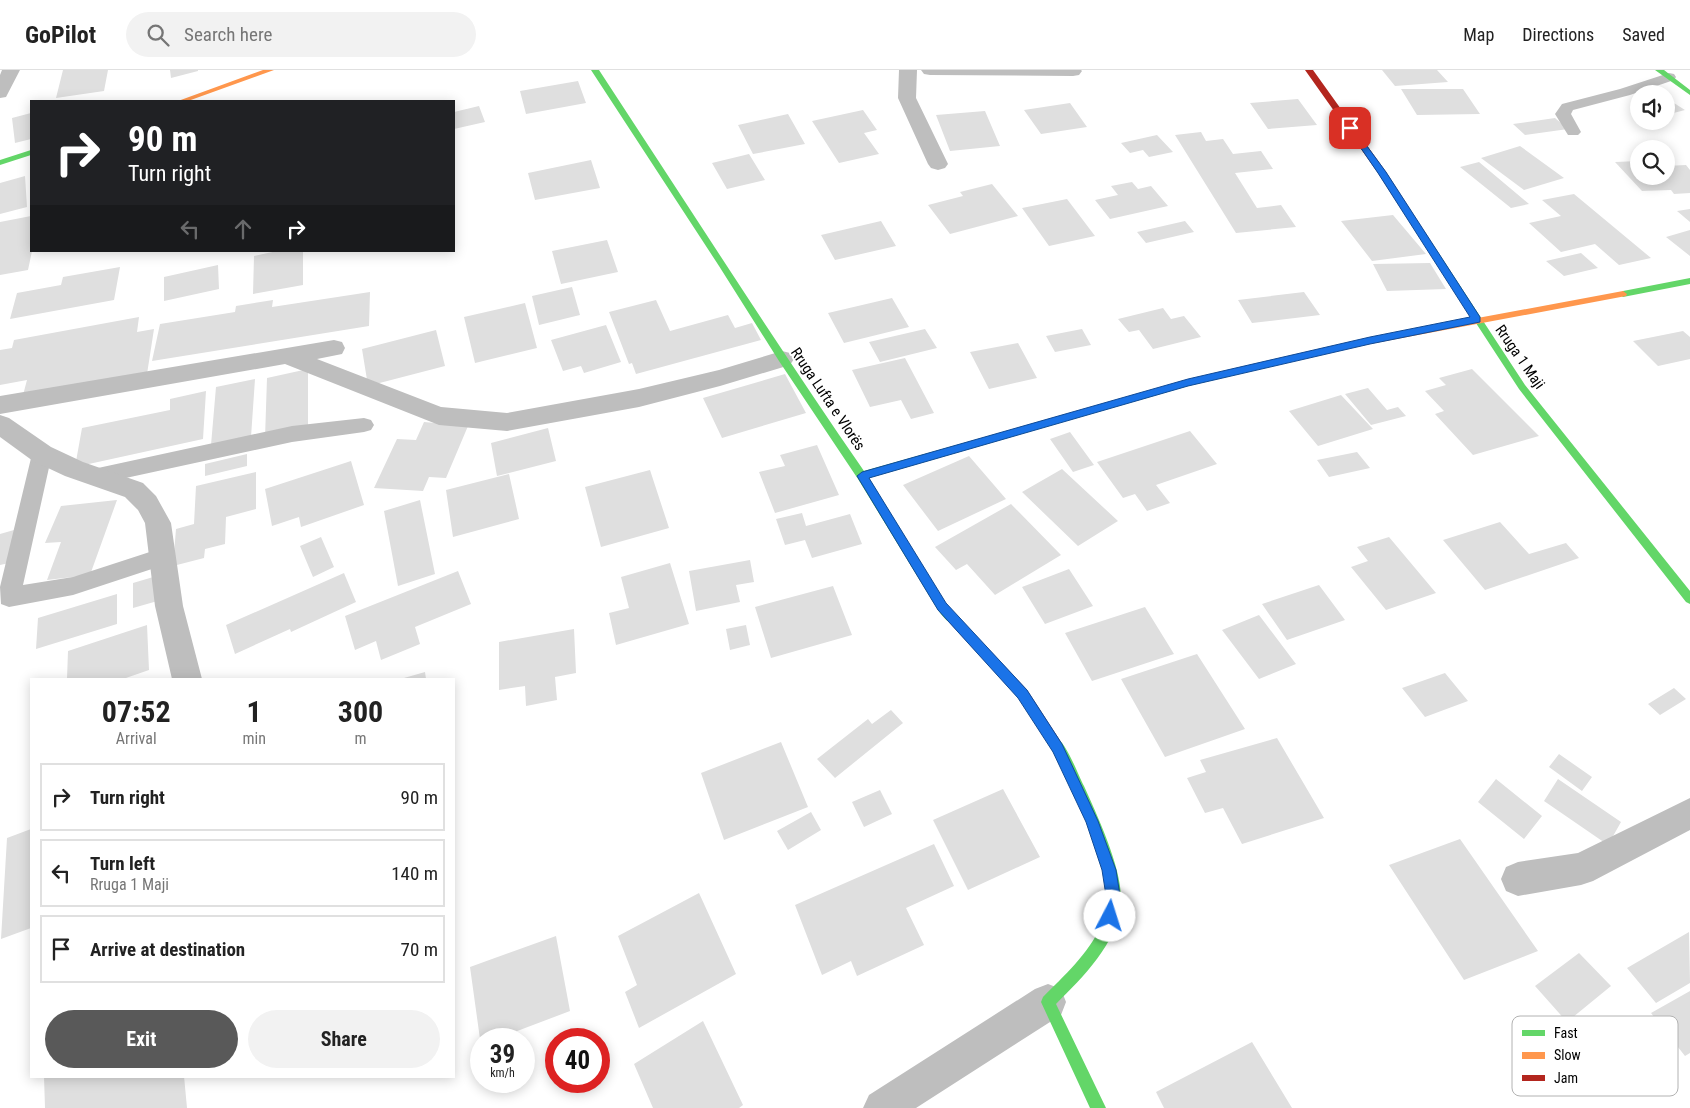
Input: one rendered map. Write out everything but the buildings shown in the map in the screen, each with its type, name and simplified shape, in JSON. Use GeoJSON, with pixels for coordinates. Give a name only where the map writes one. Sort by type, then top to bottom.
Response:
{"type":"FeatureCollection","features":[{"type":"Feature","properties":{"kind":"street"},"geometry":{"type":"LineString","coordinates":[[0,93],[11,70]]}},
{"type":"Feature","properties":{"kind":"street"},"geometry":{"type":"LineString","coordinates":[[185,100],[270,70]]}},
{"type":"Feature","properties":{"kind":"street","name":"Rruga Lufta e Vlorës"},"geometry":{"type":"LineString","coordinates":[[595,70],[723,265],[782,359],[862,476],[942,607],[1023,694],[1058,748],[1092,821],[1109,870],[1114,902],[1106,929],[1082,969],[1048,1002]]}},
{"type":"Feature","properties":{"kind":"street"},"geometry":{"type":"LineString","coordinates":[[908,70],[907,98],[938,164]]}},
{"type":"Feature","properties":{"kind":"street"},"geometry":{"type":"LineString","coordinates":[[930,70],[1073,71]]}},
{"type":"Feature","properties":{"kind":"street","name":"Rruga 1 Maji"},"geometry":{"type":"LineString","coordinates":[[1309,70],[1382,172],[1522,387],[1690,599]]}},
{"type":"Feature","properties":{"kind":"street"},"geometry":{"type":"LineString","coordinates":[[1664,74],[1690,93]]}},
{"type":"Feature","properties":{"kind":"street"},"geometry":{"type":"LineString","coordinates":[[0,163],[30,152]]}},
{"type":"Feature","properties":{"kind":"street"},"geometry":{"type":"LineString","coordinates":[[862,476],[1188,382],[1370,340],[1690,281]]}},
{"type":"Feature","properties":{"kind":"street"},"geometry":{"type":"LineString","coordinates":[[0,406],[334,348]]}},
{"type":"Feature","properties":{"kind":"street"},"geometry":{"type":"LineString","coordinates":[[286,356],[439,416],[507,422],[639,398],[720,378],[782,359]]}},
{"type":"Feature","properties":{"kind":"street"},"geometry":{"type":"LineString","coordinates":[[0,424],[42,454],[74,469],[134,490],[147,503],[158,522],[168,606],[188,678]]}},
{"type":"Feature","properties":{"kind":"street"},"geometry":{"type":"LineString","coordinates":[[1518,879],[1581,869],[1690,813]]}},
{"type":"Feature","properties":{"kind":"street"},"geometry":{"type":"LineString","coordinates":[[882,1108],[1048,1002],[1098,1108]]}},
{"type":"Feature","properties":{"kind":"lane"},"geometry":{"type":"LineString","coordinates":[[1573,132],[1563,114],[1567,107],[1625,92],[1664,74]]}},
{"type":"Feature","properties":{"kind":"lane"},"geometry":{"type":"LineString","coordinates":[[98,476],[292,434],[364,425]]}},
{"type":"Feature","properties":{"kind":"lane"},"geometry":{"type":"LineString","coordinates":[[42,454],[9,598],[73,586],[162,557]]}},
{"type":"Feature","properties":{"kind":"traffic: fast"},"geometry":{"type":"LineString","coordinates":[[595,70],[723,265],[782,359],[862,476],[942,607],[953,619]]}},
{"type":"Feature","properties":{"kind":"traffic: fast"},"geometry":{"type":"LineString","coordinates":[[1659,70],[1690,93]]}},
{"type":"Feature","properties":{"kind":"traffic: fast"},"geometry":{"type":"LineString","coordinates":[[0,163],[30,152]]}},
{"type":"Feature","properties":{"kind":"traffic: fast"},"geometry":{"type":"LineString","coordinates":[[1429,245],[1522,387],[1690,599]]}},
{"type":"Feature","properties":{"kind":"traffic: fast"},"geometry":{"type":"LineString","coordinates":[[1623,294],[1690,281]]}},
{"type":"Feature","properties":{"kind":"traffic: fast"},"geometry":{"type":"LineString","coordinates":[[862,476],[1188,383],[1303,356]]}},
{"type":"Feature","properties":{"kind":"traffic: fast"},"geometry":{"type":"LineString","coordinates":[[1055,743],[1072,775],[1092,821],[1109,868],[1113,887],[1114,902],[1106,931],[1089,957],[1048,1002],[1098,1108]]}},
{"type":"Feature","properties":{"kind":"traffic: slow"},"geometry":{"type":"LineString","coordinates":[[185,100],[270,70]]}},
{"type":"Feature","properties":{"kind":"traffic: slow"},"geometry":{"type":"LineString","coordinates":[[1303,356],[1370,341],[1623,294]]}},
{"type":"Feature","properties":{"kind":"traffic: jam"},"geometry":{"type":"LineString","coordinates":[[1309,70],[1382,172],[1429,245]]}},
{"type":"Feature","properties":{"kind":"traffic: jam"},"geometry":{"type":"LineString","coordinates":[[953,619],[1023,694],[1055,743]]}},
{"type":"Feature","properties":{"kind":"route"},"geometry":{"type":"LineString","coordinates":[[1110,916],[1114,902],[1109,870],[1092,821],[1058,748],[1023,694],[984,655],[942,607],[862,476],[1188,382],[1370,340],[1476,319],[1382,172],[1350,128]]}}]}
